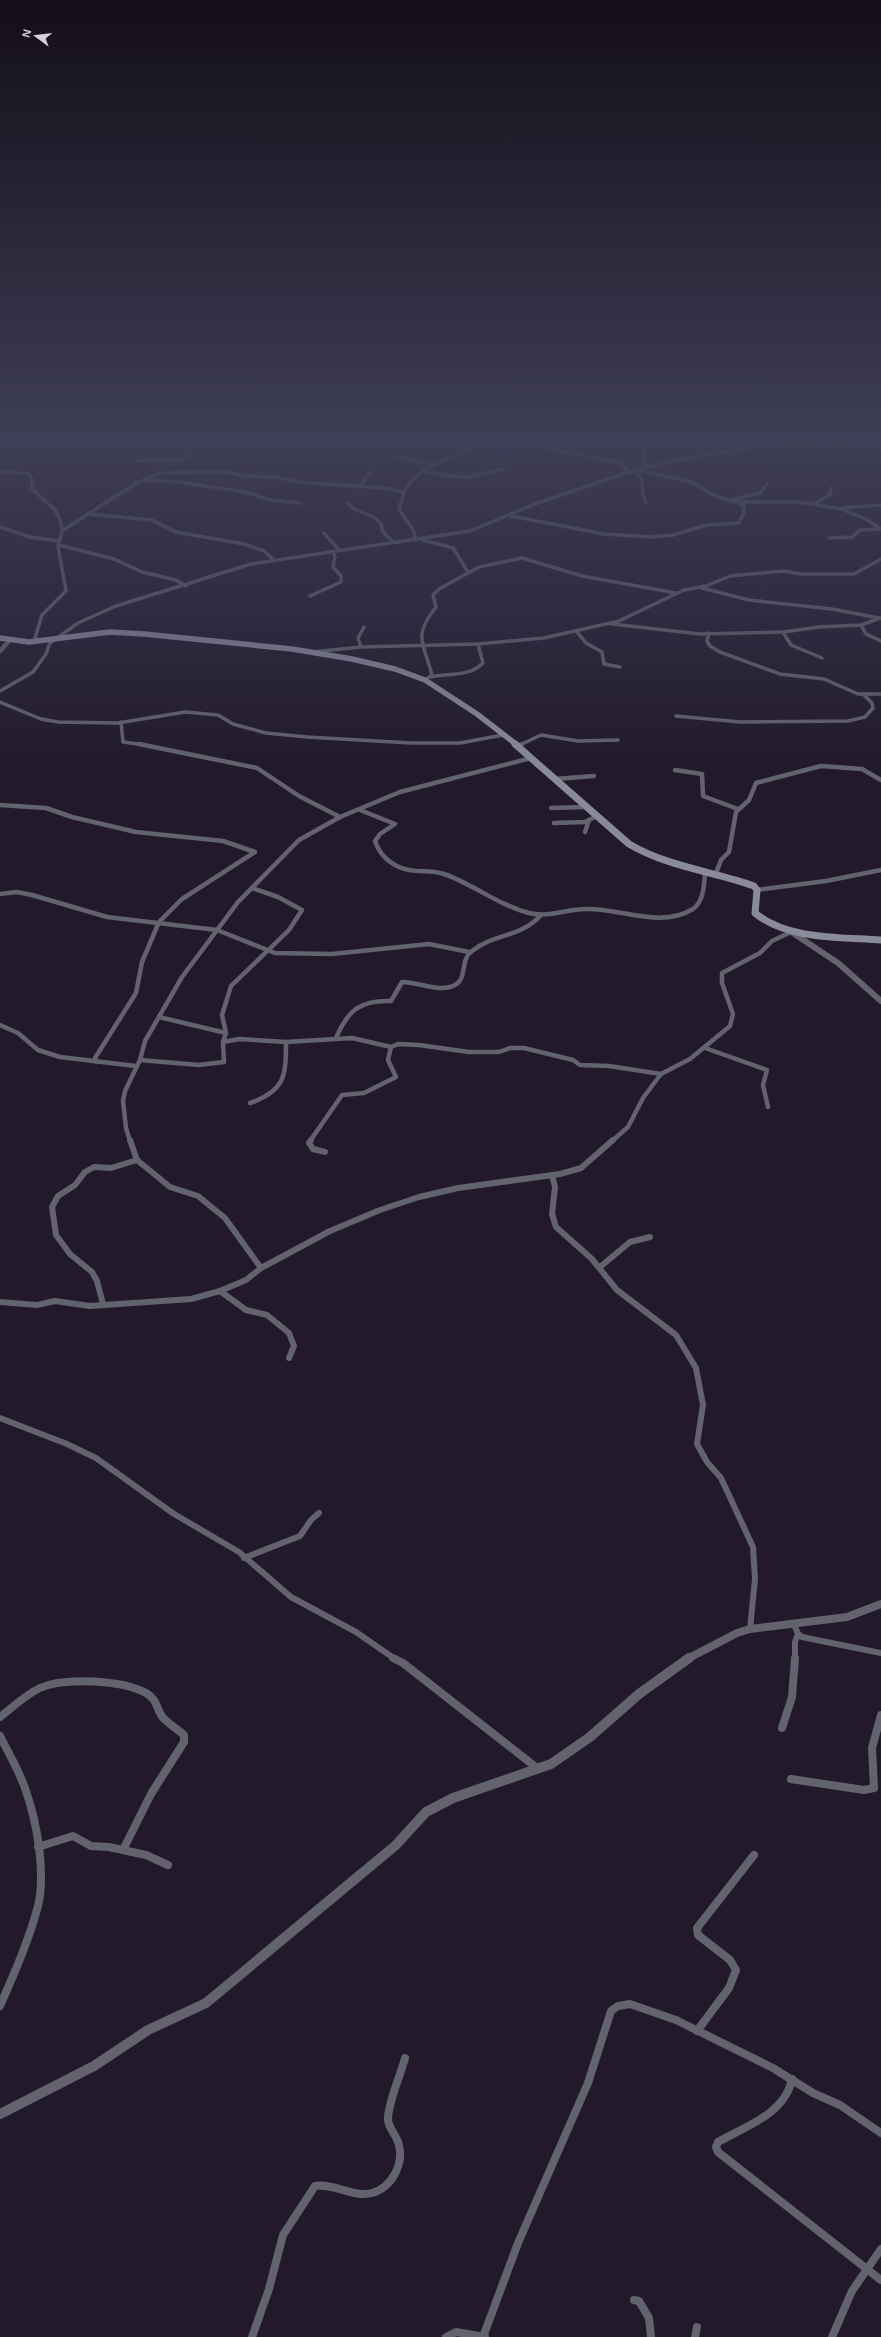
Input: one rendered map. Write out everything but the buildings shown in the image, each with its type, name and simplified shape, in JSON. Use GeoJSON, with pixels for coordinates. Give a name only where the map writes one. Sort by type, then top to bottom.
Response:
{"type":"FeatureCollection","features":[{"type":"Feature","properties":{"kind":"main road"},"geometry":{"type":"LineString","coordinates":[[0,638],[9,641],[39,641],[93,634],[125,632],[309,652],[371,663],[428,678],[518,746],[596,816],[644,855],[666,863],[746,883],[757,890],[755,913],[766,922],[782,928],[881,940]]}},
{"type":"Feature","properties":{"kind":"street"},"geometry":{"type":"LineString","coordinates":[[39,641],[35,638],[42,616],[66,591],[60,562],[59,551]]}},
{"type":"Feature","properties":{"kind":"street"},"geometry":{"type":"LineString","coordinates":[[87,551],[114,559],[142,572],[176,580],[186,586]]}},
{"type":"Feature","properties":{"kind":"street"},"geometry":{"type":"LineString","coordinates":[[264,551],[273,559]]}},
{"type":"Feature","properties":{"kind":"street"},"geometry":{"type":"LineString","coordinates":[[0,691],[33,672],[54,640],[78,623],[96,614],[186,586],[236,568],[273,559],[333,551]]}},
{"type":"Feature","properties":{"kind":"street"},"geometry":{"type":"LineString","coordinates":[[310,596],[341,582],[341,576],[333,567],[335,557],[333,551]]}},
{"type":"Feature","properties":{"kind":"street"},"geometry":{"type":"LineString","coordinates":[[455,551],[468,572]]}},
{"type":"Feature","properties":{"kind":"street"},"geometry":{"type":"LineString","coordinates":[[428,678],[432,672],[422,645],[422,626],[436,607],[433,598],[435,592],[468,572],[489,564],[522,558],[582,576],[676,594]]}},
{"type":"Feature","properties":{"kind":"street"},"geometry":{"type":"LineString","coordinates":[[309,652],[361,647],[478,644],[578,632],[609,624],[684,590],[702,588],[730,576],[784,571],[801,574],[854,574],[881,559]]}},
{"type":"Feature","properties":{"kind":"street"},"geometry":{"type":"LineString","coordinates":[[702,588],[756,601],[832,608],[881,618]]}},
{"type":"Feature","properties":{"kind":"street"},"geometry":{"type":"LineString","coordinates":[[609,624],[708,634],[783,632],[819,627],[861,625],[863,623],[881,618]]}},
{"type":"Feature","properties":{"kind":"street"},"geometry":{"type":"LineString","coordinates":[[861,625],[866,634],[881,641]]}},
{"type":"Feature","properties":{"kind":"street"},"geometry":{"type":"LineString","coordinates":[[361,647],[358,638],[364,627]]}},
{"type":"Feature","properties":{"kind":"street"},"geometry":{"type":"LineString","coordinates":[[578,632],[586,643],[602,652],[604,664],[620,667]]}},
{"type":"Feature","properties":{"kind":"street"},"geometry":{"type":"LineString","coordinates":[[783,632],[791,646],[822,658]]}},
{"type":"Feature","properties":{"kind":"street"},"geometry":{"type":"LineString","coordinates":[[708,634],[707,641],[710,646],[720,652],[759,665],[780,674],[824,679],[851,692],[881,694]]}},
{"type":"Feature","properties":{"kind":"street"},"geometry":{"type":"LineString","coordinates":[[0,651],[9,641]]}},
{"type":"Feature","properties":{"kind":"street"},"geometry":{"type":"LineString","coordinates":[[428,678],[464,672],[481,666],[483,663],[478,644]]}},
{"type":"Feature","properties":{"kind":"street"},"geometry":{"type":"LineString","coordinates":[[676,716],[740,722],[848,721],[865,717],[873,708],[872,703],[863,694]]}},
{"type":"Feature","properties":{"kind":"street"},"geometry":{"type":"LineString","coordinates":[[0,702],[49,721],[121,722],[185,712],[218,715],[233,724],[266,733],[307,737],[411,743],[460,743],[503,735]]}},
{"type":"Feature","properties":{"kind":"street"},"geometry":{"type":"LineString","coordinates":[[121,722],[123,742],[125,743],[140,744],[257,768],[299,796],[340,817]]}},
{"type":"Feature","properties":{"kind":"street"},"geometry":{"type":"LineString","coordinates":[[518,746],[537,735],[578,741],[618,740]]}},
{"type":"Feature","properties":{"kind":"street"},"geometry":{"type":"LineString","coordinates":[[261,1268],[259,1263],[240,1243],[225,1218],[198,1196],[170,1187],[137,1160],[126,1128],[123,1101],[136,1066],[140,1060],[145,1041],[182,978],[238,902],[300,840],[340,817],[360,810],[400,792],[531,758]]}},
{"type":"Feature","properties":{"kind":"street"},"geometry":{"type":"LineString","coordinates":[[715,876],[721,860],[729,852],[734,816],[749,800],[756,783],[816,766],[862,768],[881,780]]}},
{"type":"Feature","properties":{"kind":"street"},"geometry":{"type":"LineString","coordinates":[[675,770],[702,774],[703,796],[738,810]]}},
{"type":"Feature","properties":{"kind":"street"},"geometry":{"type":"LineString","coordinates":[[555,779],[594,776]]}},
{"type":"Feature","properties":{"kind":"street"},"geometry":{"type":"LineString","coordinates":[[0,805],[46,808],[72,817],[136,832],[223,841],[254,852],[182,899],[159,922],[142,962],[139,986],[95,1058],[97,1062]]}},
{"type":"Feature","properties":{"kind":"street"},"geometry":{"type":"LineString","coordinates":[[551,808],[586,807]]}},
{"type":"Feature","properties":{"kind":"street"},"geometry":{"type":"LineString","coordinates":[[360,810],[395,824],[380,834],[375,841],[380,851],[400,868],[412,872],[441,873],[507,905],[540,915],[588,909],[637,917],[680,916],[699,903],[703,897],[706,887],[705,873]]}},
{"type":"Feature","properties":{"kind":"street"},"geometry":{"type":"LineString","coordinates":[[554,823],[589,820],[596,816]]}},
{"type":"Feature","properties":{"kind":"street"},"geometry":{"type":"LineString","coordinates":[[585,832],[589,820]]}},
{"type":"Feature","properties":{"kind":"street"},"geometry":{"type":"LineString","coordinates":[[757,890],[826,881],[881,870]]}},
{"type":"Feature","properties":{"kind":"street"},"geometry":{"type":"LineString","coordinates":[[140,1060],[199,1065],[224,1062],[223,1042],[226,1033],[222,1015],[227,994],[239,978],[268,952],[296,922],[302,909],[252,888]]}},
{"type":"Feature","properties":{"kind":"street"},"geometry":{"type":"LineString","coordinates":[[0,894],[17,892],[32,895],[107,917],[176,924],[194,929],[217,930],[268,952],[318,955],[428,944],[469,952]]}},
{"type":"Feature","properties":{"kind":"street"},"geometry":{"type":"LineString","coordinates":[[336,1038],[345,1020],[357,1007],[365,1002],[376,999],[391,1001],[402,982],[442,988],[458,984],[464,976],[464,961],[469,952],[481,945],[533,924],[540,915]]}},
{"type":"Feature","properties":{"kind":"street"},"geometry":{"type":"LineString","coordinates":[[782,928],[800,936],[838,963],[881,1001]]}},
{"type":"Feature","properties":{"kind":"street"},"geometry":{"type":"LineString","coordinates":[[0,1302],[37,1305],[55,1301],[90,1306],[191,1299],[220,1291],[246,1280],[261,1268],[348,1224],[419,1197],[476,1184],[552,1175],[581,1168],[628,1127],[643,1098],[660,1074],[690,1059],[705,1048],[722,1035],[733,1020],[730,999],[722,983],[722,973],[731,967],[760,954],[772,941],[791,932]]}},
{"type":"Feature","properties":{"kind":"street"},"geometry":{"type":"LineString","coordinates":[[159,1017],[226,1033]]}},
{"type":"Feature","properties":{"kind":"street"},"geometry":{"type":"LineString","coordinates":[[0,1025],[12,1029],[33,1046],[44,1052],[60,1057],[136,1066]]}},
{"type":"Feature","properties":{"kind":"street"},"geometry":{"type":"LineString","coordinates":[[223,1042],[239,1039],[286,1042],[352,1038],[391,1047],[398,1044],[419,1045],[451,1050],[499,1052],[510,1048],[524,1048],[573,1060],[580,1065],[609,1066],[660,1074]]}},
{"type":"Feature","properties":{"kind":"street"},"geometry":{"type":"LineString","coordinates":[[250,1103],[270,1095],[281,1085],[287,1071],[286,1042]]}},
{"type":"Feature","properties":{"kind":"street"},"geometry":{"type":"LineString","coordinates":[[325,1152],[313,1149],[309,1143],[342,1095],[346,1093],[364,1093],[396,1077],[388,1060],[391,1047]]}},
{"type":"Feature","properties":{"kind":"street"},"geometry":{"type":"LineString","coordinates":[[705,1048],[767,1070],[763,1085],[768,1107]]}},
{"type":"Feature","properties":{"kind":"street"},"geometry":{"type":"LineString","coordinates":[[103,1304],[98,1281],[92,1272],[70,1254],[56,1235],[52,1207],[58,1196],[75,1184],[85,1172],[94,1167],[111,1168],[137,1160]]}},
{"type":"Feature","properties":{"kind":"street"},"geometry":{"type":"LineString","coordinates":[[552,1175],[556,1182],[552,1206],[553,1223],[560,1233],[600,1267],[617,1290],[676,1335],[696,1368],[703,1405],[698,1444],[707,1462],[721,1478],[753,1547],[755,1579],[750,1629]]}},
{"type":"Feature","properties":{"kind":"street"},"geometry":{"type":"LineString","coordinates":[[600,1267],[630,1242],[650,1237]]}},
{"type":"Feature","properties":{"kind":"street"},"geometry":{"type":"LineString","coordinates":[[220,1291],[246,1310],[267,1315],[289,1333],[293,1339],[294,1346],[290,1358]]}},
{"type":"Feature","properties":{"kind":"street"},"geometry":{"type":"LineString","coordinates":[[0,1418],[67,1444],[96,1458],[174,1514],[230,1546],[291,1597],[338,1621],[397,1661],[403,1663],[539,1769]]}},
{"type":"Feature","properties":{"kind":"street"},"geometry":{"type":"LineString","coordinates":[[244,1558],[300,1536],[311,1520],[319,1513]]}},
{"type":"Feature","properties":{"kind":"street"},"geometry":{"type":"LineString","coordinates":[[0,2114],[94,2066],[148,2030],[206,2003],[230,1985],[360,1872],[396,1845],[426,1812],[453,1798],[551,1764],[590,1737],[640,1694],[676,1666],[705,1648],[737,1633],[750,1629],[847,1617],[881,1604]]}},
{"type":"Feature","properties":{"kind":"street"},"geometry":{"type":"LineString","coordinates":[[782,1728],[789,1714],[792,1700],[795,1642],[798,1634],[794,1624]]}},
{"type":"Feature","properties":{"kind":"street"},"geometry":{"type":"LineString","coordinates":[[798,1634],[810,1639],[881,1653]]}},
{"type":"Feature","properties":{"kind":"street"},"geometry":{"type":"LineString","coordinates":[[0,1717],[30,1692],[56,1683],[91,1682],[122,1686],[154,1698],[160,1707],[161,1715],[184,1735],[184,1742],[151,1794],[123,1850]]}},
{"type":"Feature","properties":{"kind":"street"},"geometry":{"type":"LineString","coordinates":[[791,1780],[864,1790],[874,1788],[872,1748],[881,1715]]}},
{"type":"Feature","properties":{"kind":"street"},"geometry":{"type":"LineString","coordinates":[[0,1736],[26,1790],[38,1847],[42,1876],[38,1905],[20,1963],[0,2006]]}},
{"type":"Feature","properties":{"kind":"street"},"geometry":{"type":"LineString","coordinates":[[38,1847],[73,1836],[91,1846],[123,1850],[146,1855],[168,1865]]}},
{"type":"Feature","properties":{"kind":"street"},"geometry":{"type":"LineString","coordinates":[[697,2031],[733,1983],[737,1972],[734,1964],[698,1935],[697,1928],[724,1891],[754,1855]]}},
{"type":"Feature","properties":{"kind":"street"},"geometry":{"type":"LineString","coordinates":[[446,2337],[456,2332],[484,2337],[518,2243],[588,2083],[611,2011],[618,2006],[630,2004],[676,2020],[792,2079],[813,2093],[840,2105],[881,2133]]}},
{"type":"Feature","properties":{"kind":"street"},"geometry":{"type":"LineString","coordinates":[[252,2337],[269,2289],[283,2235],[315,2186],[323,2183],[361,2194],[384,2188],[395,2176],[401,2160],[397,2141],[388,2118],[405,2058]]}},
{"type":"Feature","properties":{"kind":"street"},"geometry":{"type":"LineString","coordinates":[[792,2079],[792,2087],[787,2097],[778,2106],[757,2121],[718,2142],[716,2147],[718,2152],[881,2280]]}},
{"type":"Feature","properties":{"kind":"street"},"geometry":{"type":"LineString","coordinates":[[832,2337],[847,2297],[866,2267],[881,2249]]}},
{"type":"Feature","properties":{"kind":"street"},"geometry":{"type":"LineString","coordinates":[[634,2300],[639,2301],[648,2312],[652,2325],[652,2337]]}},
{"type":"Feature","properties":{"kind":"street"},"geometry":{"type":"LineString","coordinates":[[695,2337],[697,2327]]}}]}
